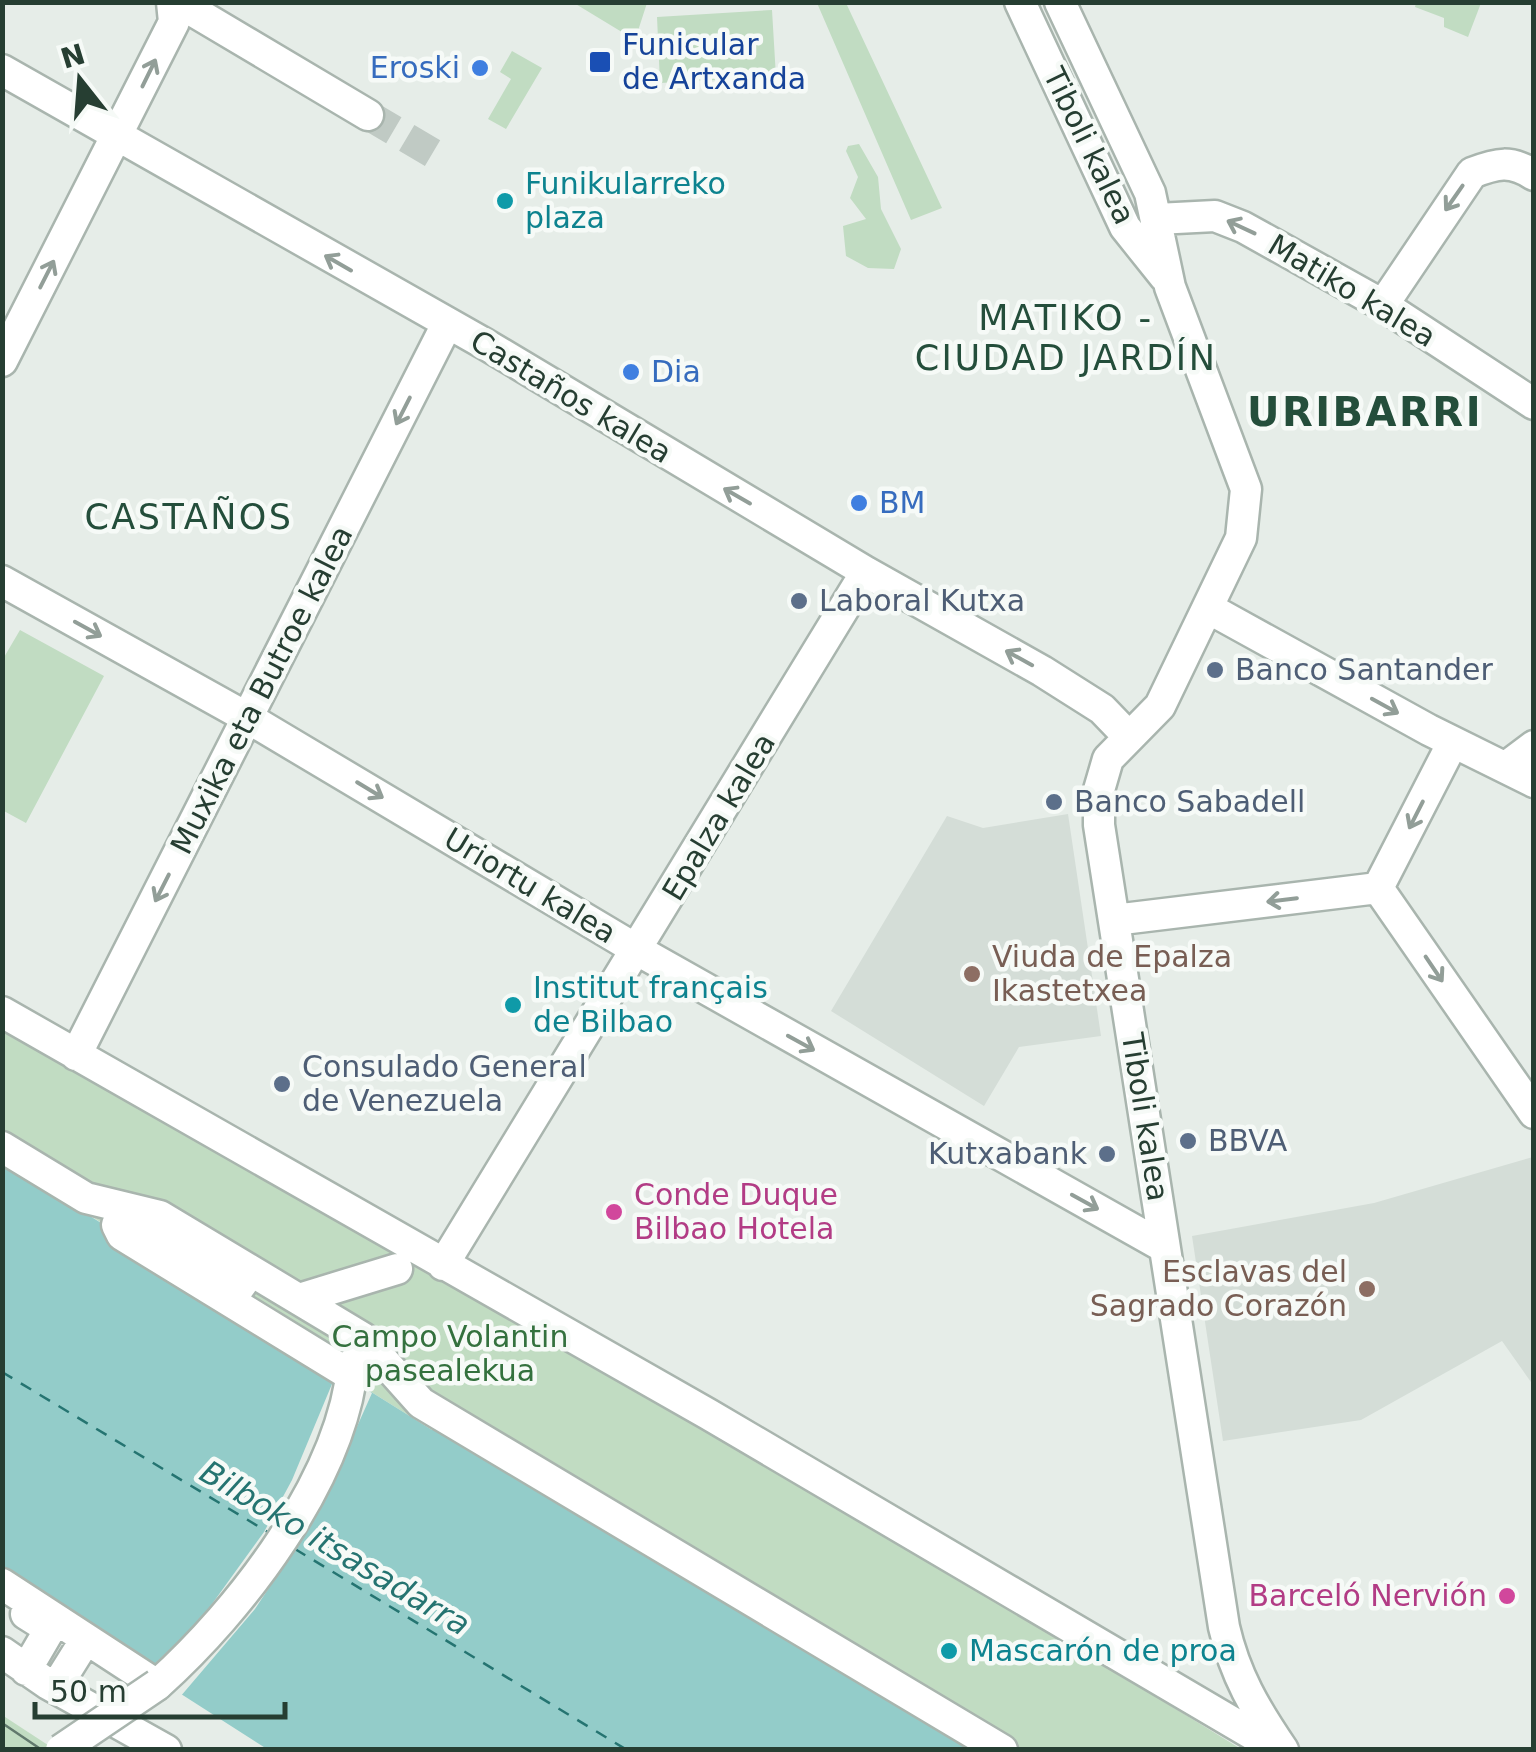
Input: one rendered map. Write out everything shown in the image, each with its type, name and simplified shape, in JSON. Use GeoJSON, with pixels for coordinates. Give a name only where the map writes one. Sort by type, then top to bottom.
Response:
{"type":"FeatureCollection","features":[{"type":"Feature","properties":{"kind":"street","name":"Tiboli kalea"},"geometry":{"type":"LineString","coordinates":[[1020,2],[1126,227],[1169,282]]}},
{"type":"Feature","properties":{"kind":"street","name":"Tiboli kalea"},"geometry":{"type":"LineString","coordinates":[[1060,2],[1150,193],[1169,282],[1246,489],[1241,538],[1160,706],[1108,758],[1099,790],[1099,825],[1231,1660],[1250,1702],[1281,1750]]}},
{"type":"Feature","properties":{"kind":"street"},"geometry":{"type":"LineString","coordinates":[[2,360],[174,22],[175,5],[368,114]]}},
{"type":"Feature","properties":{"kind":"street","name":"Castaños kalea"},"geometry":{"type":"LineString","coordinates":[[2,70],[1042,671],[1102,709],[1129,737]]}},
{"type":"Feature","properties":{"kind":"street"},"geometry":{"type":"LineString","coordinates":[[1383,305],[1472,173],[1494,164],[1515,163],[1534,175]]}},
{"type":"Feature","properties":{"kind":"street","name":"Matiko kalea"},"geometry":{"type":"LineString","coordinates":[[1157,219],[1215,216],[1383,305],[1534,404]]}},
{"type":"Feature","properties":{"kind":"street","name":"Muxika eta Butroe kalea"},"geometry":{"type":"LineString","coordinates":[[76,1056],[447,324]]}},
{"type":"Feature","properties":{"kind":"street","name":"Epalza kalea"},"geometry":{"type":"LineString","coordinates":[[443,1266],[866,572]]}},
{"type":"Feature","properties":{"kind":"street","name":"Uriortu kalea"},"geometry":{"type":"LineString","coordinates":[[2,582],[248,718],[638,951],[1164,1247]]}},
{"type":"Feature","properties":{"kind":"street"},"geometry":{"type":"LineString","coordinates":[[1208,608],[1534,782]]}},
{"type":"Feature","properties":{"kind":"street"},"geometry":{"type":"LineString","coordinates":[[1378,888],[1454,742]]}},
{"type":"Feature","properties":{"kind":"street"},"geometry":{"type":"LineString","coordinates":[[1506,767],[1534,746]]}},
{"type":"Feature","properties":{"kind":"street"},"geometry":{"type":"LineString","coordinates":[[1114,920],[1378,888]]}},
{"type":"Feature","properties":{"kind":"street"},"geometry":{"type":"LineString","coordinates":[[1378,888],[1534,1113]]}},
{"type":"Feature","properties":{"kind":"street"},"geometry":{"type":"LineString","coordinates":[[2,1012],[708,1414],[1281,1750]]}},
{"type":"Feature","properties":{"kind":"street"},"geometry":{"type":"LineString","coordinates":[[2,1147],[86,1198],[160,1216],[245,1280]]}},
{"type":"Feature","properties":{"kind":"street"},"geometry":{"type":"LineString","coordinates":[[61,1750],[157,1685],[226,1617],[290,1528],[324,1464],[352,1370],[122,1236],[117,1225],[133,1227],[245,1280],[299,1299],[363,1338],[421,1403],[1002,1750]]}},
{"type":"Feature","properties":{"kind":"street"},"geometry":{"type":"LineString","coordinates":[[299,1299],[396,1269]]}},
{"type":"Feature","properties":{"kind":"street"},"geometry":{"type":"LineString","coordinates":[[2,1584],[157,1685]]}},
{"type":"Feature","properties":{"kind":"street"},"geometry":{"type":"LineString","coordinates":[[2,1598],[50,1630],[14,1661],[166,1750]]}},
{"type":"Feature","properties":{"kind":"street"},"geometry":{"type":"LineString","coordinates":[[56,1687],[80,1647]]}},
{"type":"Feature","properties":{"kind":"shaded area","name":"Viuda de Epalza Ikastetxea"},"geometry":{"type":"Polygon","coordinates":[[[1068,814],[1101,1036],[1019,1047],[984,1106],[831,1011],[947,816],[983,828],[1068,814]]]}},
{"type":"Feature","properties":{"kind":"shaded area","name":"Esclavas del Sagrado Corazón"},"geometry":{"type":"Polygon","coordinates":[[[1533,1157],[1533,1385],[1502,1341],[1361,1420],[1223,1441],[1192,1236],[1374,1203],[1533,1157]]]}},
{"type":"Feature","properties":{"kind":"green space"},"geometry":{"type":"Polygon","coordinates":[[[1416,2],[1481,3],[1468,37],[1444,27],[1444,18],[1415,7],[1416,2]]]}},
{"type":"Feature","properties":{"kind":"green space"},"geometry":{"type":"Polygon","coordinates":[[[574,3],[647,3],[635,40],[574,3]]]}},
{"type":"Feature","properties":{"kind":"green space"},"geometry":{"type":"Polygon","coordinates":[[[817,3],[846,3],[942,208],[911,220],[817,3]]]}},
{"type":"Feature","properties":{"kind":"green space"},"geometry":{"type":"Polygon","coordinates":[[[772,10],[776,77],[660,83],[657,17],[772,10]]]}},
{"type":"Feature","properties":{"kind":"green space"},"geometry":{"type":"Polygon","coordinates":[[[512,51],[542,68],[506,129],[488,119],[511,79],[500,72],[512,51]]]}},
{"type":"Feature","properties":{"kind":"green space"},"geometry":{"type":"Polygon","coordinates":[[[859,144],[878,177],[881,209],[901,249],[894,269],[868,268],[846,256],[843,226],[866,219],[850,198],[858,177],[846,151],[848,146],[859,144]]]}},
{"type":"Feature","properties":{"kind":"green space"},"geometry":{"type":"Polygon","coordinates":[[[20,630],[104,676],[26,823],[2,810],[3,659],[20,630]]]}},
{"type":"Feature","properties":{"kind":"green space","name":"Campo Volantin pasealekua"},"geometry":{"type":"Polygon","coordinates":[[[2,1012],[587,1347],[1241,1749],[981,1749],[443,1429],[432,1430],[3,1161],[2,1012]]]}},
{"type":"Feature","properties":{"kind":"green space"},"geometry":{"type":"Polygon","coordinates":[[[2,1715],[54,1749],[3,1749],[2,1715]]]}},
{"type":"Feature","properties":{"kind":"water","name":"Bilboko itsasadarra"},"geometry":{"type":"Polygon","coordinates":[[[2,1161],[432,1430],[443,1429],[981,1749],[267,1749],[3,1580],[2,1161]]]}},
{"type":"Feature","properties":{"kind":"pier"},"geometry":{"type":"Polygon","coordinates":[[[337,1372],[372,1393],[319,1512],[255,1609],[180,1697],[146,1672],[199,1622],[264,1532],[292,1480],[337,1372]]]}},
{"type":"Feature","properties":{"kind":"ferry route"},"geometry":{"type":"LineString","coordinates":[[2,1372],[271,1534]]}},
{"type":"Feature","properties":{"kind":"ferry route"},"geometry":{"type":"LineString","coordinates":[[295,1549],[627,1750]]}},
{"type":"Feature","properties":{"kind":"tunnel"},"geometry":{"type":"LineString","coordinates":[[368,115],[439,157]]}},
{"type":"Feature","properties":{"kind":"tram line"},"geometry":{"type":"LineString","coordinates":[[2,1723],[42,1750]]}},
{"type":"Feature","properties":{"kind":"tram line"},"geometry":{"type":"LineString","coordinates":[[2,1747],[7,1750]]}},
{"type":"Feature","properties":{"kind":"place","name":"Funicular de Artxanda"},"geometry":{"type":"Point","coordinates":[600,62]}},
{"type":"Feature","properties":{"kind":"place","name":"Eroski"},"geometry":{"type":"Point","coordinates":[480,68]}},
{"type":"Feature","properties":{"kind":"place","name":"Funikularreko plaza"},"geometry":{"type":"Point","coordinates":[505,201]}},
{"type":"Feature","properties":{"kind":"place","name":"Dia"},"geometry":{"type":"Point","coordinates":[631,372]}},
{"type":"Feature","properties":{"kind":"place","name":"BM"},"geometry":{"type":"Point","coordinates":[859,503]}},
{"type":"Feature","properties":{"kind":"place","name":"Laboral Kutxa"},"geometry":{"type":"Point","coordinates":[799,601]}},
{"type":"Feature","properties":{"kind":"place","name":"Banco Santander"},"geometry":{"type":"Point","coordinates":[1215,670]}},
{"type":"Feature","properties":{"kind":"place","name":"Banco Sabadell"},"geometry":{"type":"Point","coordinates":[1054,802]}},
{"type":"Feature","properties":{"kind":"place","name":"Viuda de Epalza Ikastetxea"},"geometry":{"type":"Point","coordinates":[972,974]}},
{"type":"Feature","properties":{"kind":"place","name":"Institut français de Bilbao"},"geometry":{"type":"Point","coordinates":[513,1005]}},
{"type":"Feature","properties":{"kind":"place","name":"Consulado General de Venezuela"},"geometry":{"type":"Point","coordinates":[282,1084]}},
{"type":"Feature","properties":{"kind":"place","name":"BBVA"},"geometry":{"type":"Point","coordinates":[1188,1141]}},
{"type":"Feature","properties":{"kind":"place","name":"Kutxabank"},"geometry":{"type":"Point","coordinates":[1107,1154]}},
{"type":"Feature","properties":{"kind":"place","name":"Conde Duque Bilbao Hotela"},"geometry":{"type":"Point","coordinates":[614,1212]}},
{"type":"Feature","properties":{"kind":"place","name":"Esclavas del Sagrado Corazón"},"geometry":{"type":"Point","coordinates":[1367,1289]}},
{"type":"Feature","properties":{"kind":"place","name":"Barceló Nervión"},"geometry":{"type":"Point","coordinates":[1507,1596]}},
{"type":"Feature","properties":{"kind":"place","name":"Mascarón de proa"},"geometry":{"type":"Point","coordinates":[949,1651]}},
{"type":"Feature","properties":{"kind":"district","name":"MATIKO - CIUDAD JARDÍN"},"geometry":{"type":"Point","coordinates":[1066,338]}},
{"type":"Feature","properties":{"kind":"district","name":"URIBARRI"},"geometry":{"type":"Point","coordinates":[1365,412]}},
{"type":"Feature","properties":{"kind":"district","name":"CASTAÑOS"},"geometry":{"type":"Point","coordinates":[189,517]}}]}
